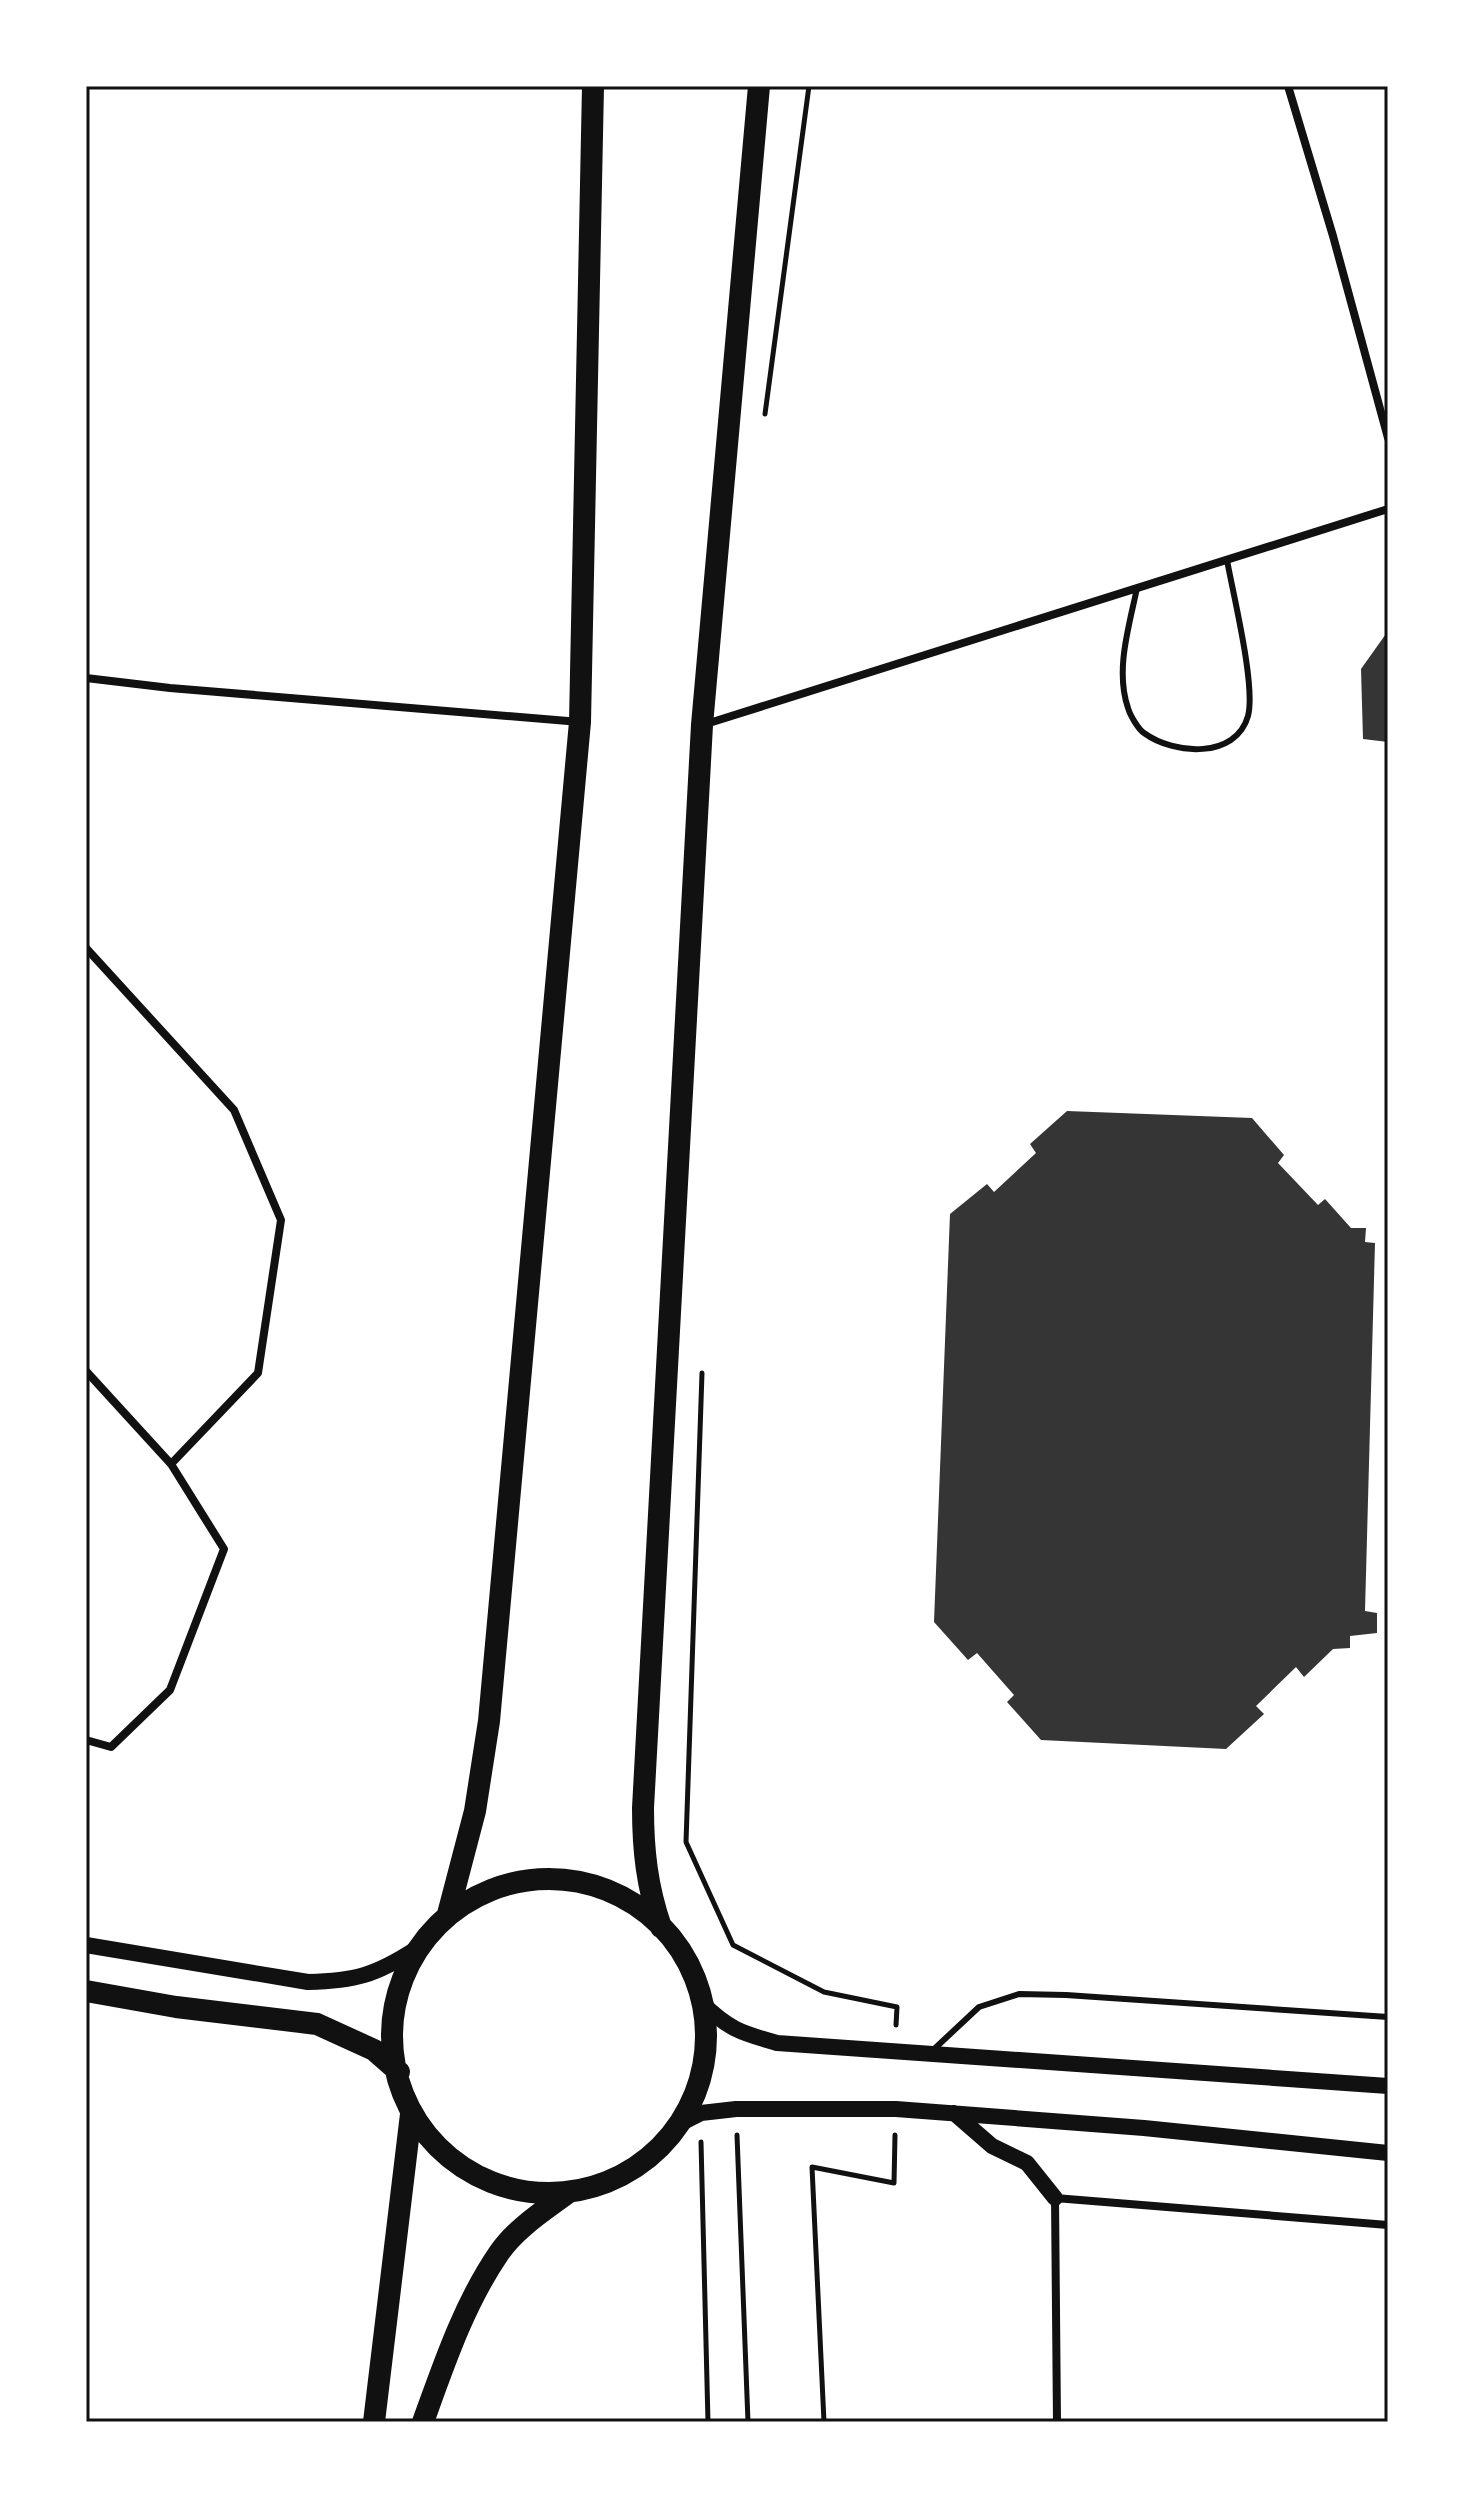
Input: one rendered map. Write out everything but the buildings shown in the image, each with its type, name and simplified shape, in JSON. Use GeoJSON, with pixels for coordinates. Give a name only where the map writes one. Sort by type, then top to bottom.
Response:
{"type":"FeatureCollection","features":[{"type":"Feature","properties":{"kind":"highway"},"geometry":{"type":"LineString","coordinates":[[448,1914],[465,1855],[489,1721],[580,722],[593,86]]}},
{"type":"Feature","properties":{"kind":"highway"},"geometry":{"type":"LineString","coordinates":[[661,1927],[650,1895],[643,1848],[643,1808],[702,725],[759,86]]}},
{"type":"Feature","properties":{"kind":"highway"},"geometry":{"type":"LineString","coordinates":[[374,2422],[411,2114],[399,2072],[393,2015],[399,1984],[416,1949],[448,1914],[485,1895],[518,1883],[567,1876],[606,1886],[631,1901],[661,1927],[689,1965],[707,2033],[702,2066],[693,2094],[677,2125],[664,2144],[642,2164],[610,2180],[571,2190],[537,2194],[505,2189],[464,2171],[440,2150],[411,2114]]}},
{"type":"Feature","properties":{"kind":"highway"},"geometry":{"type":"LineString","coordinates":[[86,1991],[176,2007],[317,2024],[374,2050],[399,2072]]}},
{"type":"Feature","properties":{"kind":"highway"},"geometry":{"type":"LineString","coordinates":[[423,2422],[465,2314],[500,2251],[532,2219],[571,2190]]}},
{"type":"Feature","properties":{"kind":"main road"},"geometry":{"type":"LineString","coordinates":[[86,1945],[308,1982],[344,1981],[384,1970],[416,1949]]}},
{"type":"Feature","properties":{"kind":"main road"},"geometry":{"type":"LineString","coordinates":[[701,2002],[719,2020],[738,2032],[777,2043],[1388,2086]]}},
{"type":"Feature","properties":{"kind":"main road"},"geometry":{"type":"LineString","coordinates":[[677,2125],[701,2113],[736,2109],[896,2109],[1388,2153]]}},
{"type":"Feature","properties":{"kind":"main road"},"geometry":{"type":"LineString","coordinates":[[954,2113],[992,2146],[1027,2163],[1055,2198]]}},
{"type":"Feature","properties":{"kind":"street"},"geometry":{"type":"LineString","coordinates":[[1288,86],[1388,438]]}},
{"type":"Feature","properties":{"kind":"street"},"geometry":{"type":"LineString","coordinates":[[702,725],[1388,509]]}},
{"type":"Feature","properties":{"kind":"street"},"geometry":{"type":"LineString","coordinates":[[86,678],[170,688],[580,722]]}},
{"type":"Feature","properties":{"kind":"street"},"geometry":{"type":"LineString","coordinates":[[86,948],[234,1110],[281,1220],[258,1373],[171,1464]]}},
{"type":"Feature","properties":{"kind":"street"},"geometry":{"type":"LineString","coordinates":[[86,1371],[171,1464],[224,1549],[170,1690],[111,1747],[86,1740]]}},
{"type":"Feature","properties":{"kind":"street"},"geometry":{"type":"LineString","coordinates":[[1057,2422],[1055,2198],[1388,2225]]}},
{"type":"Feature","properties":{"kind":"lane"},"geometry":{"type":"LineString","coordinates":[[1137,588],[1121,674],[1128,709],[1143,733],[1167,743],[1196,749],[1225,746],[1241,733],[1248,715],[1250,692],[1227,560]]}},
{"type":"Feature","properties":{"kind":"lane"},"geometry":{"type":"LineString","coordinates":[[929,2053],[979,2007],[1019,1994],[1388,2017]]}},
{"type":"Feature","properties":{"kind":"path"},"geometry":{"type":"LineString","coordinates":[[764,418],[809,86]]}},
{"type":"Feature","properties":{"kind":"path"},"geometry":{"type":"LineString","coordinates":[[702,1367],[686,1842],[733,1945],[824,1992],[897,2007],[894,2051]]}},
{"type":"Feature","properties":{"kind":"path"},"geometry":{"type":"LineString","coordinates":[[736,2109],[748,2422]]}},
{"type":"Feature","properties":{"kind":"path"},"geometry":{"type":"LineString","coordinates":[[824,2422],[812,2167],[894,2183],[896,2109]]}},
{"type":"Feature","properties":{"kind":"path"},"geometry":{"type":"LineString","coordinates":[[701,2113],[708,2422]]}}]}
